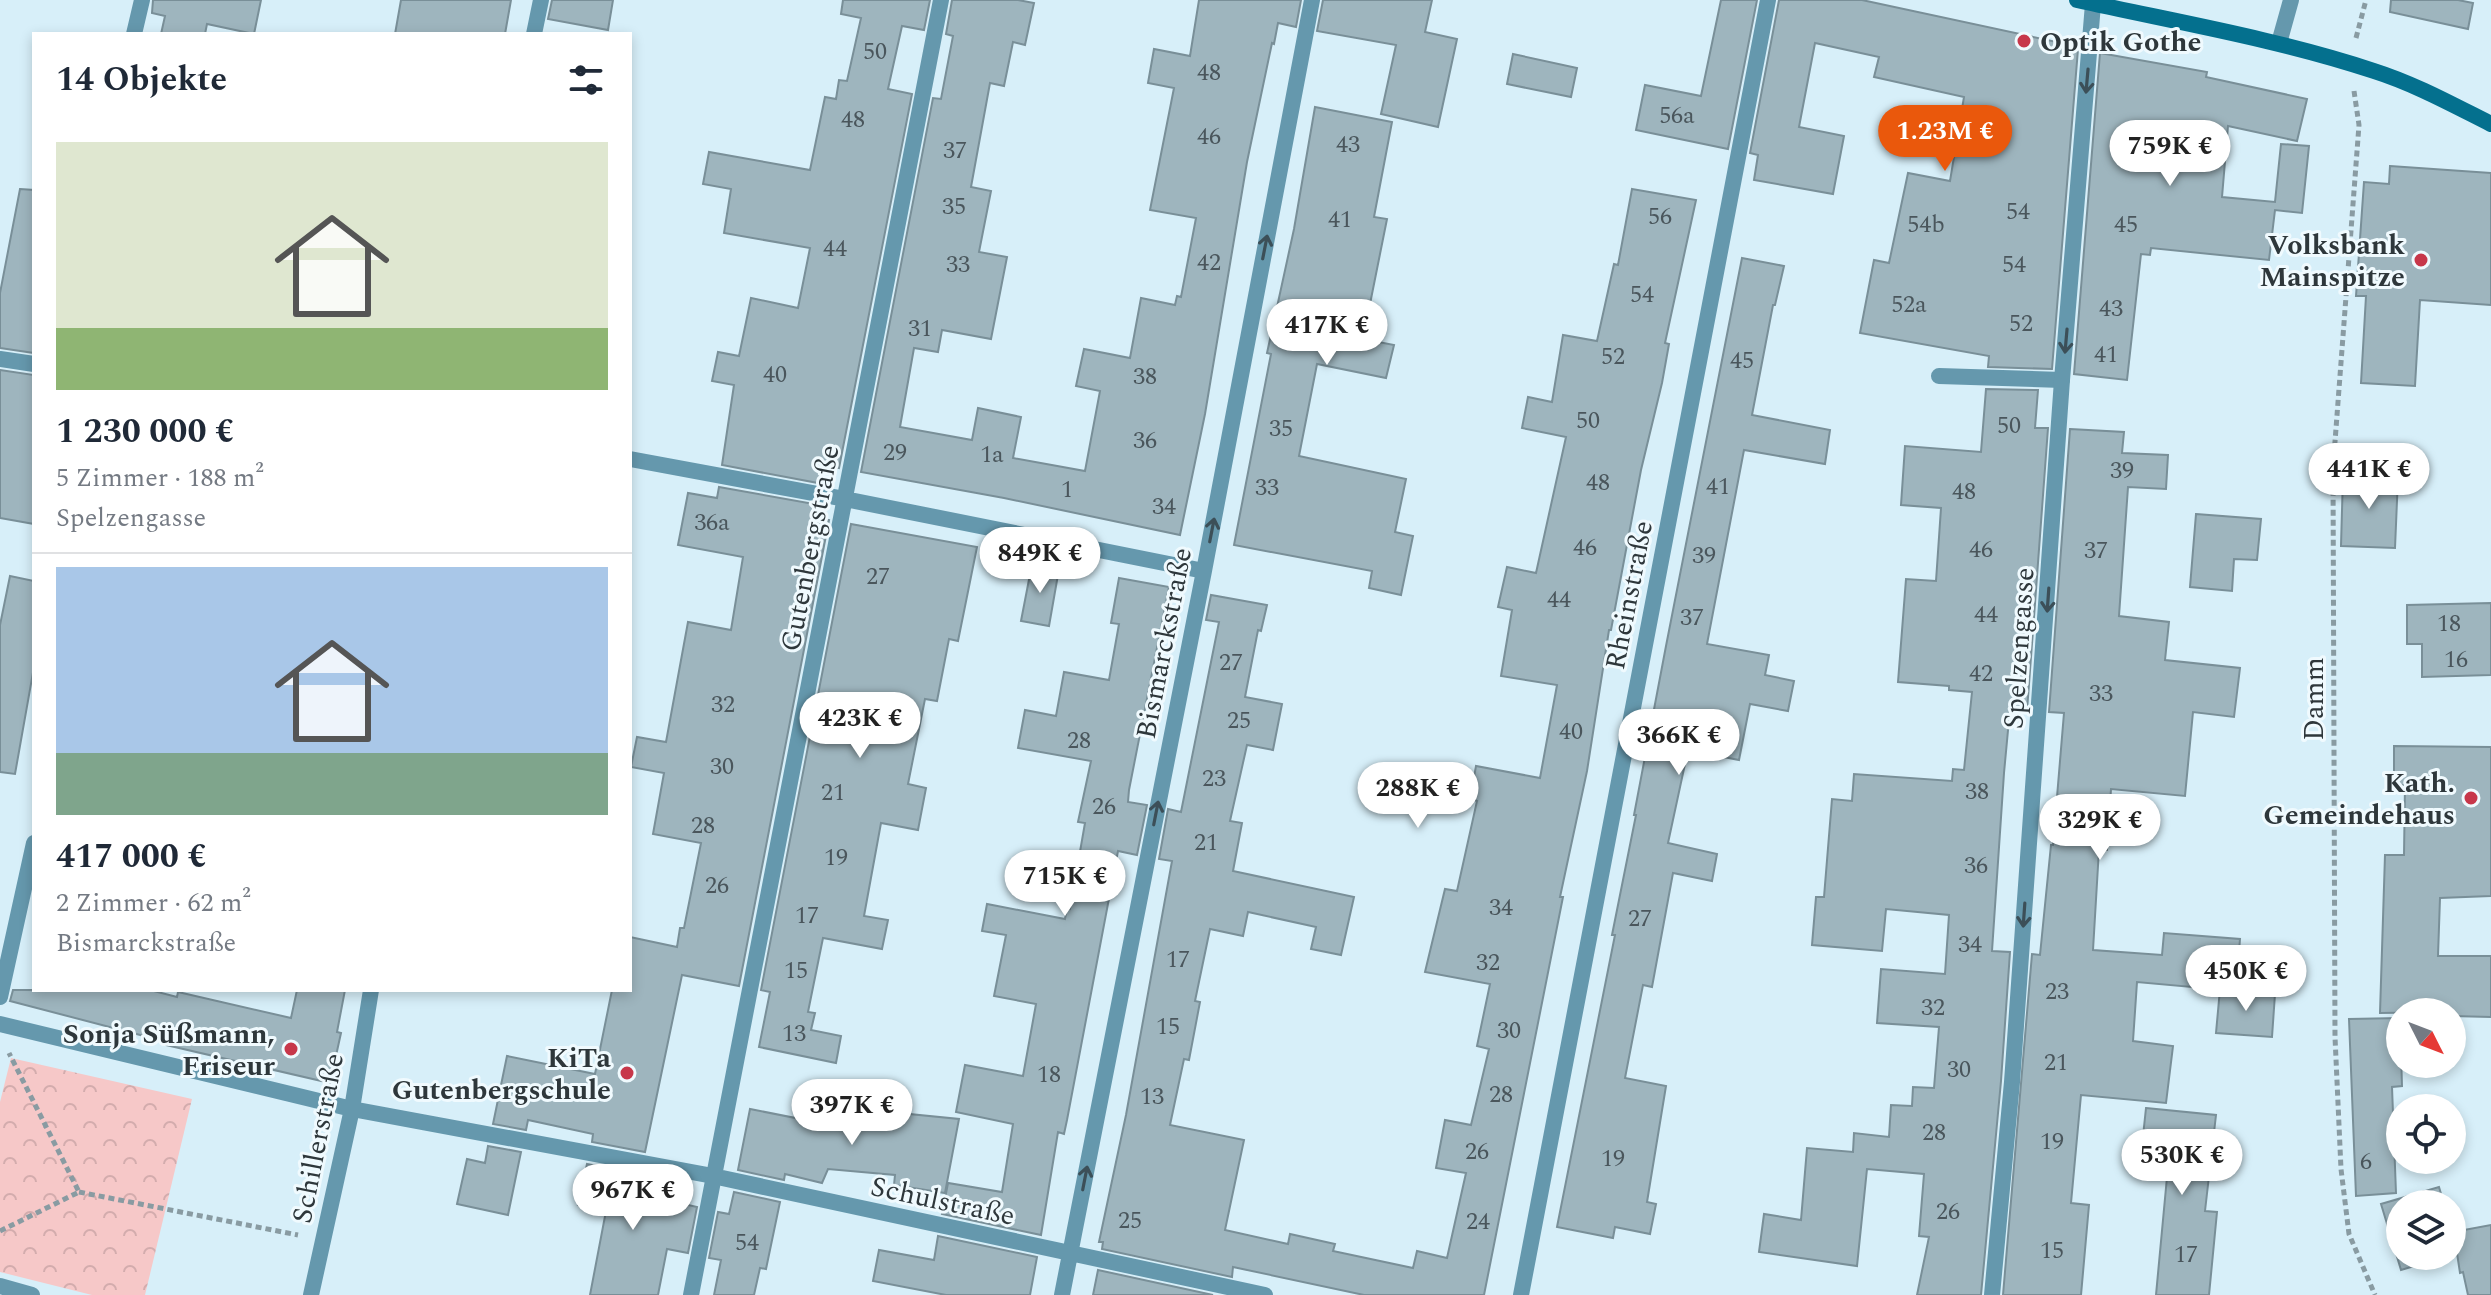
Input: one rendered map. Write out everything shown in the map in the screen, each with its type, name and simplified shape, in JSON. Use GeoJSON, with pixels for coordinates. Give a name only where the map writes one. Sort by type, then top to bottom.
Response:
{"type":"FeatureCollection","features":[{"type":"Feature","properties":{"kind":"main road"},"geometry":{"type":"LineString","coordinates":[[2085,2],[2279,43],[2350,64],[2418,88],[2491,124]]}},
{"type":"Feature","properties":{"kind":"street"},"geometry":{"type":"LineString","coordinates":[[134,32],[140,0]]}},
{"type":"Feature","properties":{"kind":"street"},"geometry":{"type":"LineString","coordinates":[[534,32],[541,0]]}},
{"type":"Feature","properties":{"kind":"street","name":"Gutenbergstraße"},"geometry":{"type":"LineString","coordinates":[[691,1295],[941,0]]}},
{"type":"Feature","properties":{"kind":"street","name":"Bismarckstraße"},"geometry":{"type":"LineString","coordinates":[[1062,1295],[1312,0]]}},
{"type":"Feature","properties":{"kind":"street","name":"Rheinstraße"},"geometry":{"type":"LineString","coordinates":[[1521,1295],[1768,0]]}},
{"type":"Feature","properties":{"kind":"street"},"geometry":{"type":"LineString","coordinates":[[2279,43],[2291,0]]}},
{"type":"Feature","properties":{"kind":"street","name":"Spelzengasse"},"geometry":{"type":"LineString","coordinates":[[1992,1295],[2011,1097],[2062,380],[2085,2]]}},
{"type":"Feature","properties":{"kind":"street"},"geometry":{"type":"LineString","coordinates":[[0,359],[32,364]]}},
{"type":"Feature","properties":{"kind":"street"},"geometry":{"type":"LineString","coordinates":[[1939,376],[2062,380]]}},
{"type":"Feature","properties":{"kind":"street"},"geometry":{"type":"LineString","coordinates":[[632,459],[1204,571]]}},
{"type":"Feature","properties":{"kind":"street"},"geometry":{"type":"LineString","coordinates":[[0,997],[32,852]]}},
{"type":"Feature","properties":{"kind":"street","name":"Schillerstraße"},"geometry":{"type":"LineString","coordinates":[[311,1295],[352,1109],[371,992]]}},
{"type":"Feature","properties":{"kind":"street","name":"Schulstraße"},"geometry":{"type":"LineString","coordinates":[[0,1024],[352,1109],[713,1176],[1265,1295]]}},
{"type":"Feature","properties":{"kind":"street"},"geometry":{"type":"LineString","coordinates":[[0,1286],[32,1295]]}},
{"type":"Feature","properties":{"kind":"path"},"geometry":{"type":"LineString","coordinates":[[2363,11],[2366,0]]}},
{"type":"Feature","properties":{"kind":"path","name":"Damm"},"geometry":{"type":"LineString","coordinates":[[2350,64],[2359,125],[2333,468],[2335,1037],[2341,1169],[2349,1234],[2375,1295]]}},
{"type":"Feature","properties":{"kind":"path"},"geometry":{"type":"LineString","coordinates":[[7,1047],[79,1192]]}},
{"type":"Feature","properties":{"kind":"path"},"geometry":{"type":"LineString","coordinates":[[0,1231],[79,1192],[323,1240]]}},
{"type":"Feature","properties":{"kind":"green space"},"geometry":{"type":"Polygon","coordinates":[[[11,1058],[192,1099],[145,1295],[92,1295],[0,1272],[0,1102],[11,1058]]]}},
{"type":"Feature","properties":{"kind":"building"},"geometry":{"type":"Polygon","coordinates":[[[153,0],[261,0],[254,32],[207,24],[205,32],[161,32],[165,16],[152,13],[153,0]]]}},
{"type":"Feature","properties":{"kind":"building"},"geometry":{"type":"Polygon","coordinates":[[[401,0],[511,0],[505,32],[395,32],[401,0]]]}},
{"type":"Feature","properties":{"kind":"building"},"geometry":{"type":"Polygon","coordinates":[[[552,0],[613,0],[608,30],[548,19],[552,0]]]}},
{"type":"Feature","properties":{"kind":"building"},"geometry":{"type":"Polygon","coordinates":[[[843,0],[930,0],[924,30],[902,26],[888,89],[912,94],[839,468],[822,465],[818,483],[722,465],[734,385],[712,381],[718,352],[739,356],[751,298],[798,308],[810,248],[724,233],[731,189],[703,184],[709,152],[810,170],[825,97],[836,99],[839,80],[847,81],[861,18],[841,14],[843,0]]]}},
{"type":"Feature","properties":{"kind":"building"},"geometry":{"type":"Polygon","coordinates":[[[952,0],[1018,0],[1034,3],[1025,45],[1013,42],[1004,86],[990,83],[971,187],[991,191],[979,252],[1007,257],[991,339],[942,330],[938,352],[914,348],[900,427],[972,440],[978,408],[1021,417],[1013,458],[1085,471],[1100,391],[1076,386],[1084,349],[1130,358],[1141,298],[1175,305],[1177,296],[1181,297],[1196,218],[1150,210],[1174,88],[1148,83],[1154,49],[1190,56],[1199,0],[1301,0],[1296,27],[1278,23],[1272,43],[1247,162],[1205,414],[1180,535],[861,472],[933,98],[941,99],[953,36],[946,34],[952,0]]]}},
{"type":"Feature","properties":{"kind":"building"},"geometry":{"type":"Polygon","coordinates":[[[1323,0],[1432,0],[1425,32],[1457,39],[1438,127],[1381,114],[1396,45],[1317,31],[1323,0]]]}},
{"type":"Feature","properties":{"kind":"building"},"geometry":{"type":"Polygon","coordinates":[[[1721,0],[1757,0],[1728,149],[1636,130],[1645,85],[1701,96],[1721,0]]]}},
{"type":"Feature","properties":{"kind":"building"},"geometry":{"type":"Polygon","coordinates":[[[1779,0],[1862,0],[2078,49],[2052,369],[1988,367],[1989,356],[1860,333],[1874,260],[1889,263],[1908,173],[1950,181],[1964,97],[1874,77],[1879,57],[1815,43],[1799,127],[1844,136],[1833,194],[1754,180],[1758,155],[1750,153],[1779,0]]]}},
{"type":"Feature","properties":{"kind":"building"},"geometry":{"type":"Polygon","coordinates":[[[2391,0],[2458,0],[2473,3],[2468,29],[2390,12],[2391,0]]]}},
{"type":"Feature","properties":{"kind":"building"},"geometry":{"type":"Polygon","coordinates":[[[2100,53],[2207,72],[2206,77],[2307,99],[2297,141],[2228,126],[2222,197],[2275,202],[2281,144],[2309,146],[2302,213],[2275,210],[2269,260],[2151,248],[2150,255],[2141,254],[2127,380],[2074,374],[2100,53]]]}},
{"type":"Feature","properties":{"kind":"building"},"geometry":{"type":"Polygon","coordinates":[[[1513,54],[1577,68],[1571,97],[1507,84],[1513,54]]]}},
{"type":"Feature","properties":{"kind":"building"},"geometry":{"type":"Polygon","coordinates":[[[1315,107],[1392,122],[1374,217],[1387,219],[1363,339],[1394,345],[1386,378],[1317,364],[1299,456],[1406,479],[1395,532],[1413,536],[1401,595],[1369,588],[1372,571],[1234,545],[1271,354],[1267,353],[1294,229],[1315,107]]]}},
{"type":"Feature","properties":{"kind":"building","name":"Volksbank Mainspitze"},"geometry":{"type":"Polygon","coordinates":[[[2390,166],[2491,173],[2491,305],[2420,300],[2415,386],[2361,383],[2366,296],[2356,296],[2364,182],[2389,184],[2390,166]]]}},
{"type":"Feature","properties":{"kind":"building"},"geometry":{"type":"Polygon","coordinates":[[[20,189],[32,190],[32,353],[0,348],[0,293],[20,189]]]}},
{"type":"Feature","properties":{"kind":"building"},"geometry":{"type":"Polygon","coordinates":[[[1632,189],[1696,200],[1665,343],[1669,344],[1662,383],[1609,630],[1587,771],[1484,1295],[1364,1295],[1233,1267],[1232,1277],[1102,1249],[1103,1242],[1099,1242],[1126,1115],[1172,861],[1159,859],[1168,809],[1181,812],[1219,622],[1206,620],[1211,595],[1267,605],[1261,631],[1258,630],[1245,697],[1282,704],[1273,750],[1247,745],[1230,821],[1242,823],[1233,871],[1354,897],[1341,955],[1311,949],[1316,927],[1248,912],[1243,936],[1210,929],[1195,1001],[1200,1002],[1189,1060],[1184,1059],[1170,1125],[1244,1140],[1225,1230],[1288,1244],[1290,1234],[1335,1244],[1333,1251],[1413,1268],[1417,1251],[1447,1258],[1466,1173],[1436,1168],[1445,1120],[1471,1125],[1489,1049],[1477,1046],[1490,984],[1425,972],[1445,889],[1457,891],[1477,801],[1470,799],[1476,766],[1540,778],[1557,685],[1501,676],[1512,610],[1498,607],[1507,567],[1536,573],[1566,437],[1522,428],[1528,397],[1552,402],[1563,335],[1597,341],[1614,264],[1618,265],[1632,189]]]}},
{"type":"Feature","properties":{"kind":"building"},"geometry":{"type":"Polygon","coordinates":[[[1742,258],[1784,266],[1773,305],[1752,415],[1830,430],[1825,464],[1744,450],[1707,644],[1769,655],[1765,675],[1794,681],[1788,711],[1750,704],[1739,760],[1688,750],[1668,843],[1717,854],[1712,881],[1673,873],[1652,987],[1643,985],[1625,1078],[1666,1086],[1647,1202],[1656,1204],[1650,1234],[1615,1227],[1613,1238],[1557,1227],[1742,258]]]}},
{"type":"Feature","properties":{"kind":"building"},"geometry":{"type":"Polygon","coordinates":[[[0,370],[32,375],[32,524],[0,518],[0,370]]]}},
{"type":"Feature","properties":{"kind":"building"},"geometry":{"type":"Polygon","coordinates":[[[1986,389],[2038,390],[2035,428],[2048,428],[2027,711],[2010,709],[2004,773],[1992,951],[2010,952],[2001,1081],[1981,1295],[1917,1295],[1929,1237],[1919,1236],[1924,1174],[1867,1169],[1857,1266],[1759,1252],[1764,1214],[1801,1220],[1807,1148],[1853,1152],[1854,1133],[1889,1137],[1891,1105],[1912,1106],[1913,1087],[1934,1088],[1939,1027],[1877,1023],[1881,969],[1945,974],[1949,915],[1886,909],[1882,951],[1812,945],[1816,897],[1824,897],[1832,799],[1852,801],[1854,774],[1952,781],[1953,769],[1964,770],[1972,692],[1949,690],[1949,686],[1898,682],[1906,579],[1936,581],[1941,508],[1901,505],[1905,446],[1981,452],[1986,389]]]}},
{"type":"Feature","properties":{"kind":"building"},"geometry":{"type":"Polygon","coordinates":[[[2070,429],[2124,432],[2122,453],[2168,455],[2166,489],[2128,487],[2119,616],[2169,622],[2165,660],[2240,668],[2234,717],[2193,712],[2185,796],[2111,789],[2107,850],[2099,849],[2093,950],[2162,955],[2164,933],[2240,939],[2236,991],[2137,982],[2133,1041],[2173,1046],[2166,1103],[2081,1095],[2071,1203],[2089,1205],[2081,1295],[2003,1295],[2032,954],[2040,955],[2064,713],[2049,712],[2070,429]]]}},
{"type":"Feature","properties":{"kind":"building"},"geometry":{"type":"Polygon","coordinates":[[[2343,475],[2398,477],[2395,548],[2341,546],[2343,475]]]}},
{"type":"Feature","properties":{"kind":"building"},"geometry":{"type":"Polygon","coordinates":[[[719,487],[814,504],[811,517],[829,520],[739,986],[682,975],[645,1152],[592,1142],[593,1134],[528,1120],[526,1130],[493,1124],[507,1056],[595,1074],[612,992],[632,992],[632,937],[677,947],[680,928],[684,928],[701,843],[653,834],[664,773],[632,767],[632,762],[637,737],[666,742],[688,622],[731,630],[743,557],[678,545],[688,493],[717,498],[719,487]]]}},
{"type":"Feature","properties":{"kind":"building"},"geometry":{"type":"Polygon","coordinates":[[[2196,514],[2261,519],[2257,560],[2234,559],[2232,591],[2190,587],[2196,514]]]}},
{"type":"Feature","properties":{"kind":"building"},"geometry":{"type":"Polygon","coordinates":[[[851,524],[977,547],[958,641],[949,639],[937,701],[925,699],[908,784],[926,788],[918,830],[881,823],[864,916],[888,920],[882,949],[823,938],[808,1012],[815,1013],[811,1030],[841,1036],[836,1063],[759,1047],[770,992],[761,990],[851,524]]]}},
{"type":"Feature","properties":{"kind":"building"},"geometry":{"type":"Polygon","coordinates":[[[1032,564],[1059,569],[1049,626],[1021,621],[1032,564]]]}},
{"type":"Feature","properties":{"kind":"building"},"geometry":{"type":"Polygon","coordinates":[[[10,576],[32,581],[32,678],[15,774],[0,772],[0,625],[10,576]]]}},
{"type":"Feature","properties":{"kind":"building"},"geometry":{"type":"Polygon","coordinates":[[[1119,578],[1169,587],[1129,790],[1128,802],[1147,805],[1137,855],[1118,851],[1064,1134],[1058,1132],[1041,1235],[942,1214],[948,1183],[1002,1192],[1013,1124],[956,1112],[965,1065],[1023,1076],[1036,1004],[994,996],[1006,935],[982,931],[987,904],[1065,919],[1067,908],[1070,909],[1085,823],[1078,822],[1091,761],[1018,748],[1025,710],[1056,716],[1064,672],[1109,680],[1119,624],[1111,623],[1119,578]]]}},
{"type":"Feature","properties":{"kind":"building"},"geometry":{"type":"Polygon","coordinates":[[[2491,603],[2491,675],[2422,677],[2422,644],[2407,644],[2407,605],[2491,603]]]}},
{"type":"Feature","properties":{"kind":"building"},"geometry":{"type":"Polygon","coordinates":[[[2394,746],[2491,747],[2491,896],[2440,898],[2438,956],[2491,956],[2491,1017],[2466,1016],[2466,998],[2386,998],[2386,1013],[2380,1013],[2385,855],[2404,855],[2405,785],[2394,785],[2394,746]]]}},
{"type":"Feature","properties":{"kind":"building"},"geometry":{"type":"Polygon","coordinates":[[[2220,989],[2275,994],[2272,1037],[2216,1033],[2220,989]]]}},
{"type":"Feature","properties":{"kind":"building"},"geometry":{"type":"Polygon","coordinates":[[[13,990],[158,992],[177,997],[178,992],[291,1018],[297,992],[345,992],[337,1032],[341,1033],[330,1083],[166,1045],[167,1042],[10,1001],[13,990]]]}},
{"type":"Feature","properties":{"kind":"building"},"geometry":{"type":"Polygon","coordinates":[[[2386,1018],[2386,1078],[2402,1078],[2402,1086],[2392,1087],[2392,1094],[2386,1094],[2386,1174],[2395,1174],[2396,1190],[2386,1190],[2386,1194],[2356,1196],[2349,1019],[2386,1018]]]}},
{"type":"Feature","properties":{"kind":"building"},"geometry":{"type":"Polygon","coordinates":[[[839,1107],[959,1119],[945,1193],[894,1185],[895,1175],[828,1169],[822,1183],[785,1174],[784,1180],[738,1170],[750,1109],[831,1125],[839,1107]]]}},
{"type":"Feature","properties":{"kind":"building"},"geometry":{"type":"Polygon","coordinates":[[[2146,1108],[2216,1115],[2205,1211],[2217,1212],[2209,1295],[2156,1295],[2167,1177],[2139,1174],[2146,1108]]]}},
{"type":"Feature","properties":{"kind":"building"},"geometry":{"type":"Polygon","coordinates":[[[488,1146],[521,1152],[508,1215],[457,1204],[467,1159],[485,1163],[488,1146]]]}},
{"type":"Feature","properties":{"kind":"building"},"geometry":{"type":"Polygon","coordinates":[[[587,1164],[641,1174],[636,1193],[697,1207],[688,1253],[667,1249],[658,1295],[590,1295],[606,1211],[578,1205],[587,1164]]]}},
{"type":"Feature","properties":{"kind":"building"},"geometry":{"type":"Polygon","coordinates":[[[734,1192],[780,1202],[766,1269],[760,1268],[754,1295],[714,1295],[721,1260],[709,1258],[718,1212],[729,1214],[734,1192]]]}},
{"type":"Feature","properties":{"kind":"building"},"geometry":{"type":"Polygon","coordinates":[[[2386,1203],[2386,1220],[2381,1204],[2386,1203]]]}},
{"type":"Feature","properties":{"kind":"building"},"geometry":{"type":"Polygon","coordinates":[[[2491,1225],[2491,1295],[2468,1295],[2463,1272],[2460,1270],[2466,1270],[2466,1230],[2491,1225]]]}},
{"type":"Feature","properties":{"kind":"building"},"geometry":{"type":"Polygon","coordinates":[[[938,1236],[1037,1257],[1030,1295],[946,1295],[873,1281],[879,1250],[934,1260],[938,1236]]]}},
{"type":"Feature","properties":{"kind":"building"},"geometry":{"type":"Polygon","coordinates":[[[1098,1270],[1213,1295],[1093,1295],[1098,1270]]]}},
{"type":"Feature","properties":{"kind":"place","name":"Optik Gothe"},"geometry":{"type":"Point","coordinates":[2024,41]}},
{"type":"Feature","properties":{"kind":"place","name":"Volksbank Mainspitze"},"geometry":{"type":"Point","coordinates":[2421,260]}},
{"type":"Feature","properties":{"kind":"place","name":"Kath. Gemeindehaus"},"geometry":{"type":"Point","coordinates":[2471,798]}},
{"type":"Feature","properties":{"kind":"place","name":"Sonja Süßmann, Friseur"},"geometry":{"type":"Point","coordinates":[291,1049]}},
{"type":"Feature","properties":{"kind":"place","name":"KiTa Gutenbergschule"},"geometry":{"type":"Point","coordinates":[627,1073]}}]}
